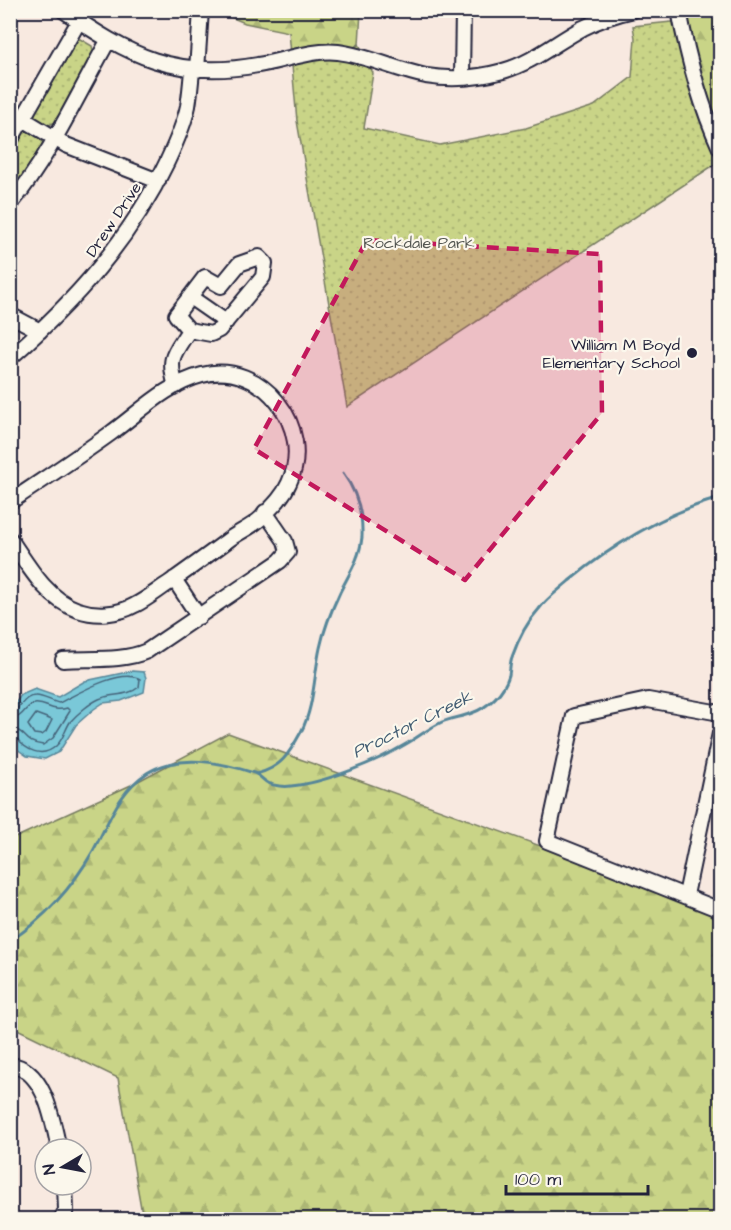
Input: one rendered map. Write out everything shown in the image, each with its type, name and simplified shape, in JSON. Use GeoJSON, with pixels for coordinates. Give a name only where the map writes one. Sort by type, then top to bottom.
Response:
{"type":"FeatureCollection","features":[{"type":"Feature","properties":{"kind":"street"},"geometry":{"type":"LineString","coordinates":[[63,10],[108,41],[161,63],[195,70],[225,70],[302,55],[336,52],[424,75],[450,78],[502,71],[526,63],[581,29],[634,10]]}},
{"type":"Feature","properties":{"kind":"street","name":"Drew Drive"},"geometry":{"type":"LineString","coordinates":[[10,358],[40,331],[98,271],[130,230],[158,181],[188,108],[195,70],[201,10]]}},
{"type":"Feature","properties":{"kind":"street"},"geometry":{"type":"LineString","coordinates":[[462,77],[464,10]]}},
{"type":"Feature","properties":{"kind":"street"},"geometry":{"type":"LineString","coordinates":[[679,10],[687,53],[702,104],[720,148]]}},
{"type":"Feature","properties":{"kind":"street"},"geometry":{"type":"LineString","coordinates":[[10,141],[79,21]]}},
{"type":"Feature","properties":{"kind":"street"},"geometry":{"type":"LineString","coordinates":[[10,205],[22,191],[55,139],[108,41]]}},
{"type":"Feature","properties":{"kind":"street"},"geometry":{"type":"LineString","coordinates":[[10,111],[66,145],[158,181]]}},
{"type":"Feature","properties":{"kind":"street"},"geometry":{"type":"LineString","coordinates":[[259,257],[265,263],[263,278],[226,322],[219,330],[211,334],[189,330],[176,315],[205,277],[221,286],[239,264],[259,257]]}},
{"type":"Feature","properties":{"kind":"street"},"geometry":{"type":"LineString","coordinates":[[190,297],[226,322]]}},
{"type":"Feature","properties":{"kind":"street"},"geometry":{"type":"LineString","coordinates":[[10,315],[40,331]]}},
{"type":"Feature","properties":{"kind":"street"},"geometry":{"type":"LineString","coordinates":[[176,386],[170,368],[174,354],[189,330]]}},
{"type":"Feature","properties":{"kind":"street"},"geometry":{"type":"LineString","coordinates":[[10,502],[176,386],[202,375],[223,371],[254,380],[270,393],[292,427],[296,445],[295,468],[280,500],[261,518],[134,606],[99,615],[77,610],[58,600],[46,589],[10,539]]}},
{"type":"Feature","properties":{"kind":"street"},"geometry":{"type":"LineString","coordinates":[[63,660],[138,655],[147,651],[280,561],[288,552],[285,541],[265,512]]}},
{"type":"Feature","properties":{"kind":"street"},"geometry":{"type":"LineString","coordinates":[[174,579],[199,617]]}},
{"type":"Feature","properties":{"kind":"street"},"geometry":{"type":"LineString","coordinates":[[720,713],[648,700],[574,716],[547,841],[720,910]]}},
{"type":"Feature","properties":{"kind":"street"},"geometry":{"type":"LineString","coordinates":[[686,895],[720,733]]}},
{"type":"Feature","properties":{"kind":"street"},"geometry":{"type":"LineString","coordinates":[[10,1065],[16,1065],[35,1078],[47,1098],[56,1137]]}},
{"type":"Feature","properties":{"kind":"street"},"geometry":{"type":"LineString","coordinates":[[61,1220],[66,1210],[65,1197]]}},
{"type":"Feature","properties":{"kind":"highlighted area"},"geometry":{"type":"Polygon","coordinates":[[[367,240],[600,254],[602,413],[465,580],[254,449],[367,240]]]}},
{"type":"Feature","properties":{"kind":"green space"},"geometry":{"type":"Polygon","coordinates":[[[216,11],[361,11],[359,44],[345,53],[291,54],[289,32],[245,23],[216,11]]]}},
{"type":"Feature","properties":{"kind":"green space"},"geometry":{"type":"Polygon","coordinates":[[[681,11],[720,11],[720,147],[681,11]]]}},
{"type":"Feature","properties":{"kind":"green space","name":"Rockdale Park"},"geometry":{"type":"Polygon","coordinates":[[[681,21],[720,147],[720,161],[347,407],[297,121],[291,54],[345,53],[359,44],[373,73],[364,128],[440,145],[526,128],[594,106],[632,77],[635,38],[633,26],[681,21]]]}},
{"type":"Feature","properties":{"kind":"green space"},"geometry":{"type":"Polygon","coordinates":[[[80,39],[92,46],[94,55],[58,121],[47,126],[37,120],[33,111],[76,40],[80,39]]]}},
{"type":"Feature","properties":{"kind":"green space"},"geometry":{"type":"Polygon","coordinates":[[[31,130],[42,139],[43,147],[11,197],[11,149],[23,131],[31,130]]]}},
{"type":"Feature","properties":{"kind":"green space"},"geometry":{"type":"Polygon","coordinates":[[[228,733],[720,911],[720,1219],[143,1219],[118,1078],[11,1026],[10,840],[131,785],[228,733]]]}},
{"type":"Feature","properties":{"kind":"water"},"geometry":{"type":"Polygon","coordinates":[[[132,671],[144,672],[146,678],[144,692],[121,701],[103,703],[94,709],[76,725],[59,752],[45,759],[27,756],[17,749],[11,738],[11,709],[21,695],[35,689],[58,697],[85,681],[132,671]]]}},
{"type":"Feature","properties":{"kind":"waterway"},"geometry":{"type":"LineString","coordinates":[[256,774],[278,764],[301,732],[311,702],[326,626],[359,552],[362,537],[360,511],[352,488],[343,473]]}},
{"type":"Feature","properties":{"kind":"waterway","name":"Proctor Creek"},"geometry":{"type":"LineString","coordinates":[[10,941],[35,922],[67,890],[93,851],[121,798],[147,773],[172,763],[200,761],[241,769],[256,774],[270,784],[289,786],[319,781],[380,758],[437,724],[478,710],[495,698],[507,681],[514,651],[531,620],[549,598],[586,567],[622,542],[659,521],[720,498]]}},
{"type":"Feature","properties":{"kind":"place","name":"William M Boyd Elementary School"},"geometry":{"type":"Point","coordinates":[692,353]}}]}
